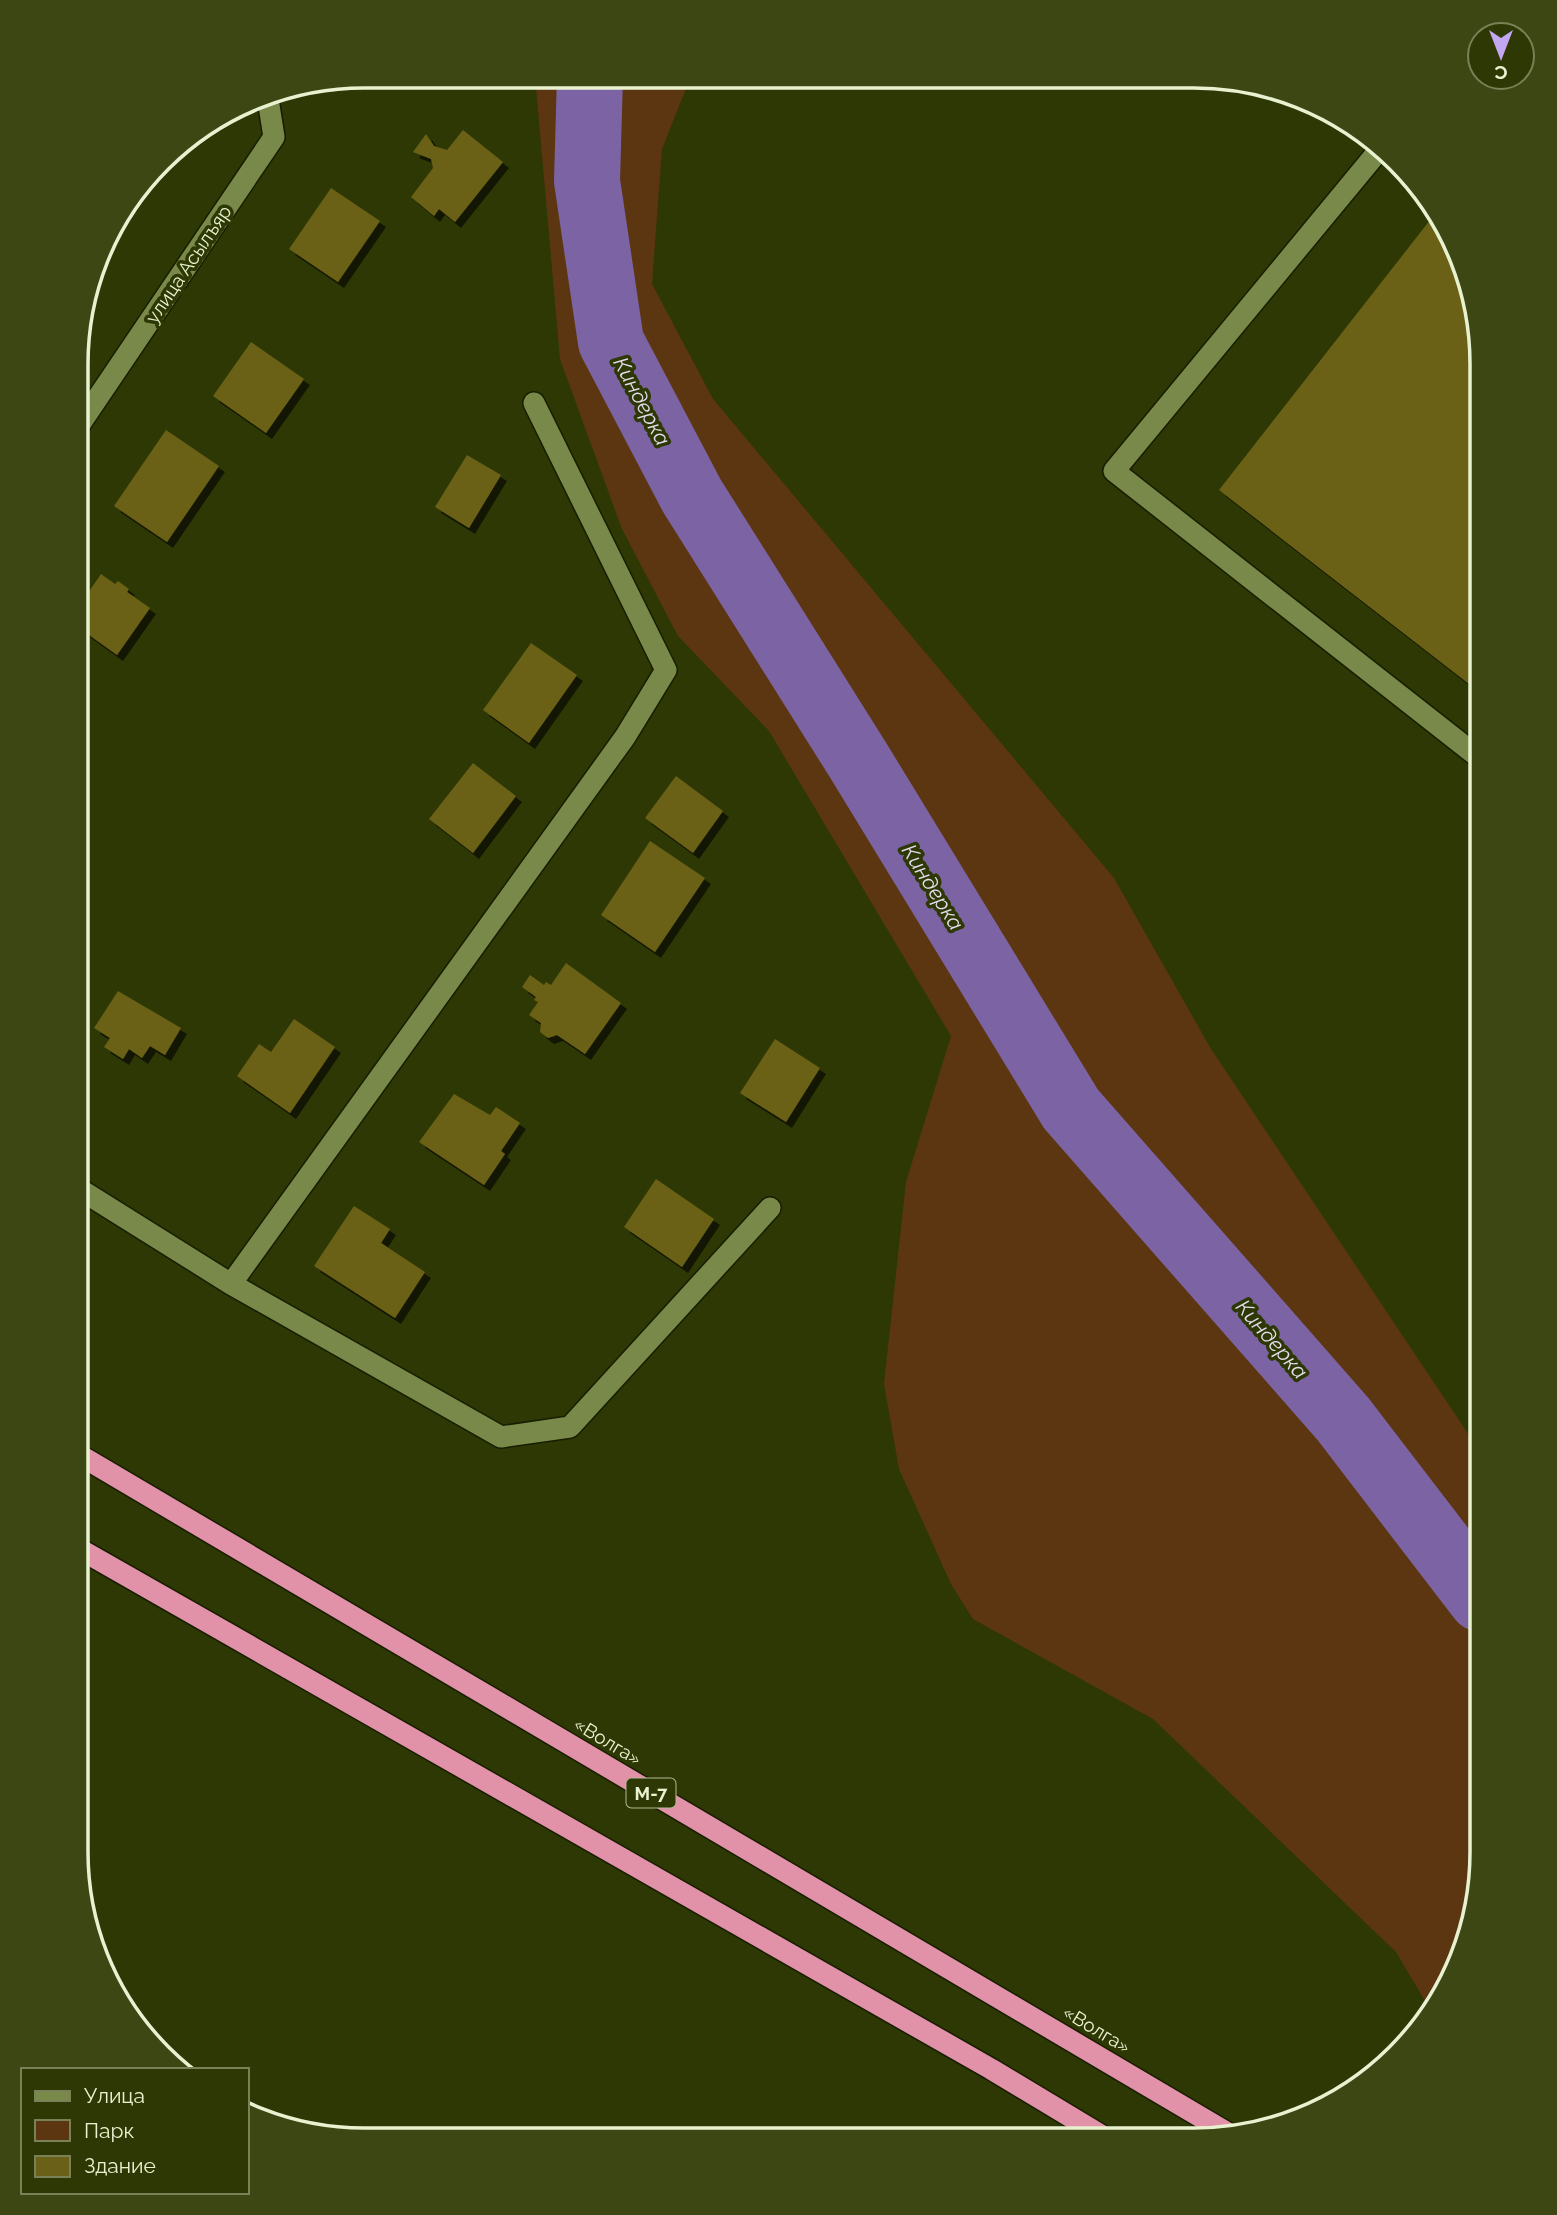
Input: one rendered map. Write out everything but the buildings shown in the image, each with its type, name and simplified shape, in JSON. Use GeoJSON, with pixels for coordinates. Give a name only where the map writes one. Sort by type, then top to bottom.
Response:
{"type":"FeatureCollection","features":[{"type":"Feature","properties":{"kind":"highway","name":"«Волга»"},"geometry":{"type":"LineString","coordinates":[[88,1460],[1216,2126]]}},
{"type":"Feature","properties":{"kind":"highway"},"geometry":{"type":"LineString","coordinates":[[88,1554],[979,2062],[1089,2128]]}},
{"type":"Feature","properties":{"kind":"street","name":"улица Асылъяр"},"geometry":{"type":"LineString","coordinates":[[88,412],[274,137],[269,105]]}},
{"type":"Feature","properties":{"kind":"street"},"geometry":{"type":"LineString","coordinates":[[1375,156],[1114,471],[1470,751]]}},
{"type":"Feature","properties":{"kind":"street"},"geometry":{"type":"LineString","coordinates":[[231,1284],[625,737],[666,670],[534,403]]}},
{"type":"Feature","properties":{"kind":"street"},"geometry":{"type":"LineString","coordinates":[[88,1195],[231,1284],[501,1437],[570,1427],[770,1208]]}},
{"type":"Feature","properties":{"kind":"green space"},"geometry":{"type":"Polygon","coordinates":[[[536,88],[686,88],[662,149],[652,284],[713,399],[1114,878],[1211,1049],[1470,1437],[1469,1869],[1455,1940],[1425,2001],[1396,1952],[1153,1719],[973,1619],[951,1584],[899,1469],[884,1384],[906,1182],[951,1036],[769,731],[678,636],[622,529],[560,359],[536,88]]]}},
{"type":"Feature","properties":{"kind":"waterway","name":"Киндерка"},"geometry":{"type":"LineString","coordinates":[[590,88],[587,181],[611,342],[692,496],[858,760],[1071,1109],[1343,1419],[1470,1585]]}}]}
